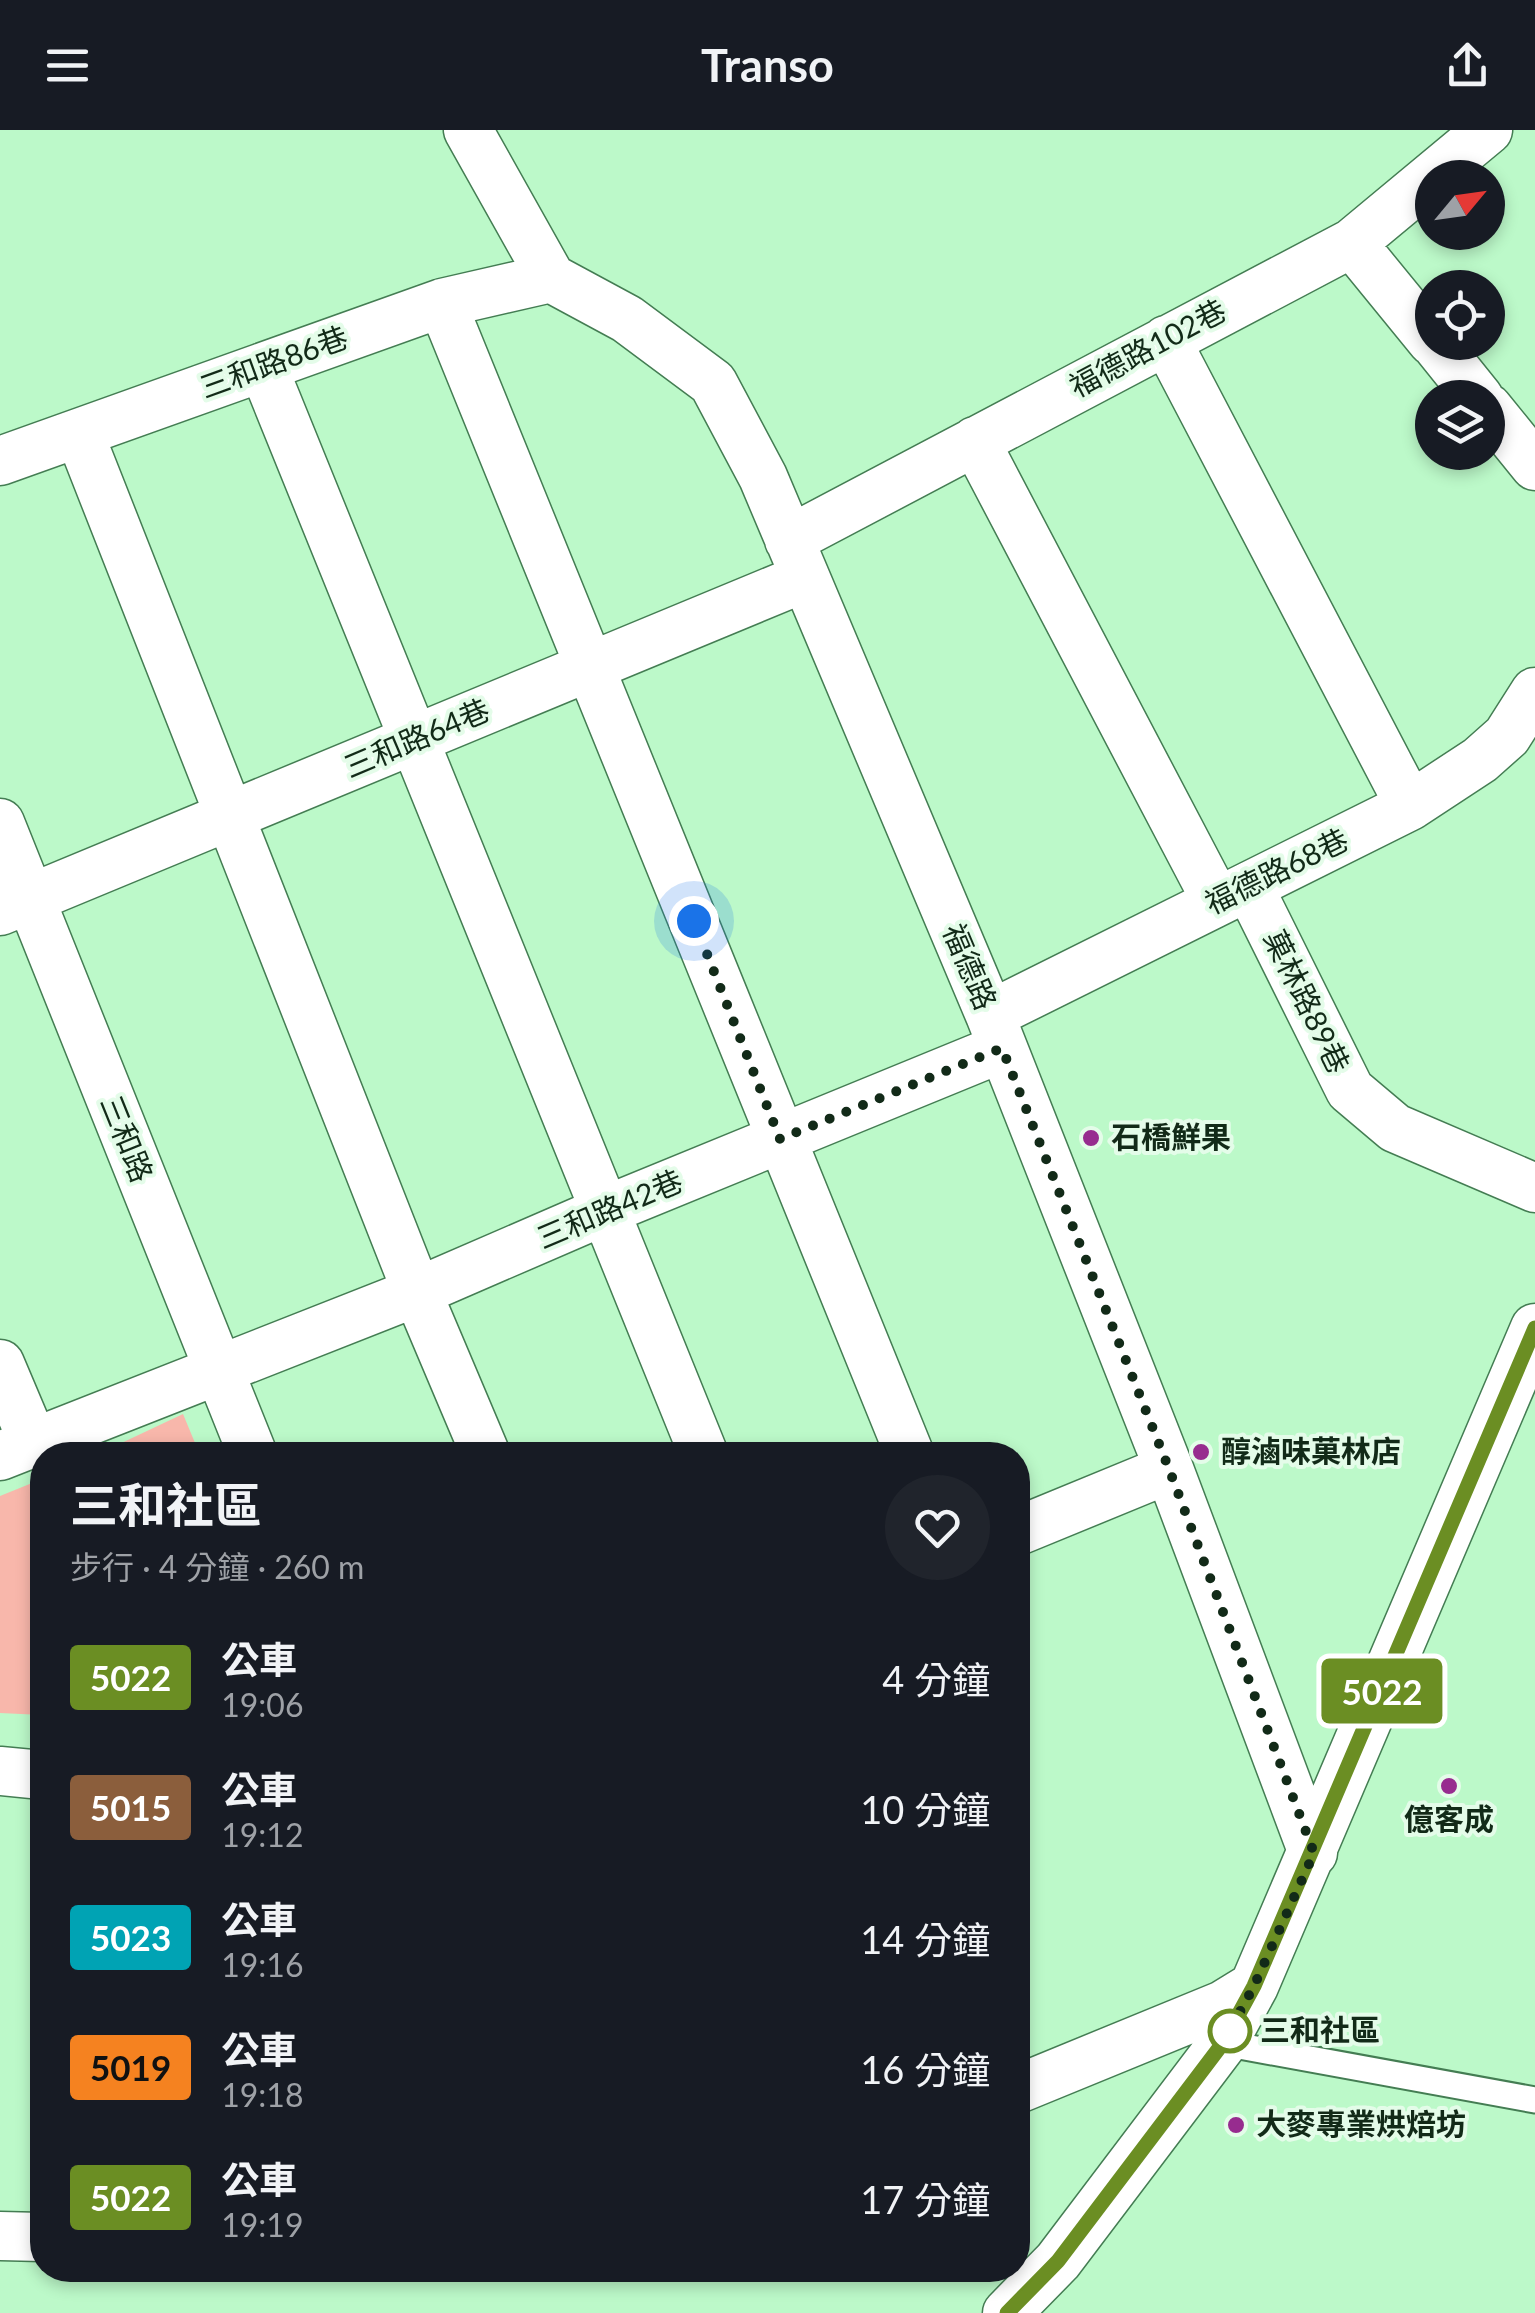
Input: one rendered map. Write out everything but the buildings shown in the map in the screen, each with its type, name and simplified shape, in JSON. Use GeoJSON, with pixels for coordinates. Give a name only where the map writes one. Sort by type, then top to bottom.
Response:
{"type":"FeatureCollection","features":[{"type":"Feature","properties":{"kind":"street"},"geometry":{"type":"LineString","coordinates":[[468,130],[551,278]]}},
{"type":"Feature","properties":{"kind":"street","name":"福德路102巷"},"geometry":{"type":"LineString","coordinates":[[797,559],[974,441],[1352,243],[1488,130]]}},
{"type":"Feature","properties":{"kind":"street"},"geometry":{"type":"LineString","coordinates":[[1352,243],[1415,320]]}},
{"type":"Feature","properties":{"kind":"street","name":"三和路86巷"},"geometry":{"type":"LineString","coordinates":[[0,462],[442,302],[551,278]]}},
{"type":"Feature","properties":{"kind":"street","name":"福德路"},"geometry":{"type":"LineString","coordinates":[[551,278],[628,319],[712,382],[763,476],[996,1031],[1169,1469],[1314,1853]]}},
{"type":"Feature","properties":{"kind":"street"},"geometry":{"type":"LineString","coordinates":[[442,302],[593,666],[905,1442]]}},
{"type":"Feature","properties":{"kind":"street"},"geometry":{"type":"LineString","coordinates":[[1166,340],[1410,806]]}},
{"type":"Feature","properties":{"kind":"street"},"geometry":{"type":"LineString","coordinates":[[1448,360],[1464,380]]}},
{"type":"Feature","properties":{"kind":"street"},"geometry":{"type":"LineString","coordinates":[[263,367],[699,1442]]}},
{"type":"Feature","properties":{"kind":"street"},"geometry":{"type":"LineString","coordinates":[[1505,429],[1535,466]]}},
{"type":"Feature","properties":{"kind":"street"},"geometry":{"type":"LineString","coordinates":[[79,433],[417,1292],[480,1442]]}},
{"type":"Feature","properties":{"kind":"street","name":"菓林路89巷"},"geometry":{"type":"LineString","coordinates":[[974,441],[1350,1090],[1395,1128],[1535,1188]]}},
{"type":"Feature","properties":{"kind":"street","name":"三和路64巷"},"geometry":{"type":"LineString","coordinates":[[15,905],[593,666],[797,559]]}},
{"type":"Feature","properties":{"kind":"street","name":"福德路68巷"},"geometry":{"type":"LineString","coordinates":[[996,1031],[1233,894],[1410,806],[1480,760],[1507,736],[1535,692]]}},
{"type":"Feature","properties":{"kind":"street","name":"三和路"},"geometry":{"type":"LineString","coordinates":[[0,823],[15,905],[248,1442]]}},
{"type":"Feature","properties":{"kind":"street","name":"三和路42巷"},"geometry":{"type":"LineString","coordinates":[[34,1442],[417,1292],[780,1139],[996,1031]]}},
{"type":"Feature","properties":{"kind":"street"},"geometry":{"type":"LineString","coordinates":[[1038,2260],[1223,2043],[1254,1986],[1535,1328]]}},
{"type":"Feature","properties":{"kind":"street"},"geometry":{"type":"LineString","coordinates":[[0,1364],[16,1449]]}},
{"type":"Feature","properties":{"kind":"street"},"geometry":{"type":"LineString","coordinates":[[1030,1526],[1169,1469]]}},
{"type":"Feature","properties":{"kind":"street"},"geometry":{"type":"LineString","coordinates":[[0,1771],[30,1774]]}},
{"type":"Feature","properties":{"kind":"street"},"geometry":{"type":"LineString","coordinates":[[1030,2084],[1223,2004],[1254,1986]]}},
{"type":"Feature","properties":{"kind":"street"},"geometry":{"type":"LineString","coordinates":[[0,2236],[30,2237]]}},
{"type":"Feature","properties":{"kind":"street"},"geometry":{"type":"LineString","coordinates":[[1007,2313],[1025,2282]]}},
{"type":"Feature","properties":{"kind":"lane"},"geometry":{"type":"LineString","coordinates":[[1223,2043],[1535,2100]]}},
{"type":"Feature","properties":{"kind":"shaded area"},"geometry":{"type":"Polygon","coordinates":[[[183,1414],[195,1442],[124,1442],[183,1414]]]}},
{"type":"Feature","properties":{"kind":"shaded area"},"geometry":{"type":"Polygon","coordinates":[[[30,1484],[30,1714],[0,1713],[0,1496],[30,1484]]]}},
{"type":"Feature","properties":{"kind":"bus line","name":"5022"},"geometry":{"type":"LineString","coordinates":[[1007,2313],[1058,2261],[1223,2043],[1254,1986],[1535,1328]]}},
{"type":"Feature","properties":{"kind":"place","name":"石橋鮮果"},"geometry":{"type":"Point","coordinates":[1091,1138]}},
{"type":"Feature","properties":{"kind":"place","name":"醇滷味菓林店"},"geometry":{"type":"Point","coordinates":[1201,1452]}},
{"type":"Feature","properties":{"kind":"place","name":"億客成"},"geometry":{"type":"Point","coordinates":[1449,1786]}},
{"type":"Feature","properties":{"kind":"place","name":"三和社區"},"geometry":{"type":"Point","coordinates":[1230,2031]}},
{"type":"Feature","properties":{"kind":"place","name":"大麥專業烘焙坊"},"geometry":{"type":"Point","coordinates":[1236,2125]}},
{"type":"Feature","properties":{"kind":"route"},"geometry":{"type":"LineString","coordinates":[[694,921],[780,1139],[1002,1048],[1169,1469],[1314,1853],[1254,1986],[1223,2043],[1230,2031]]}}]}
